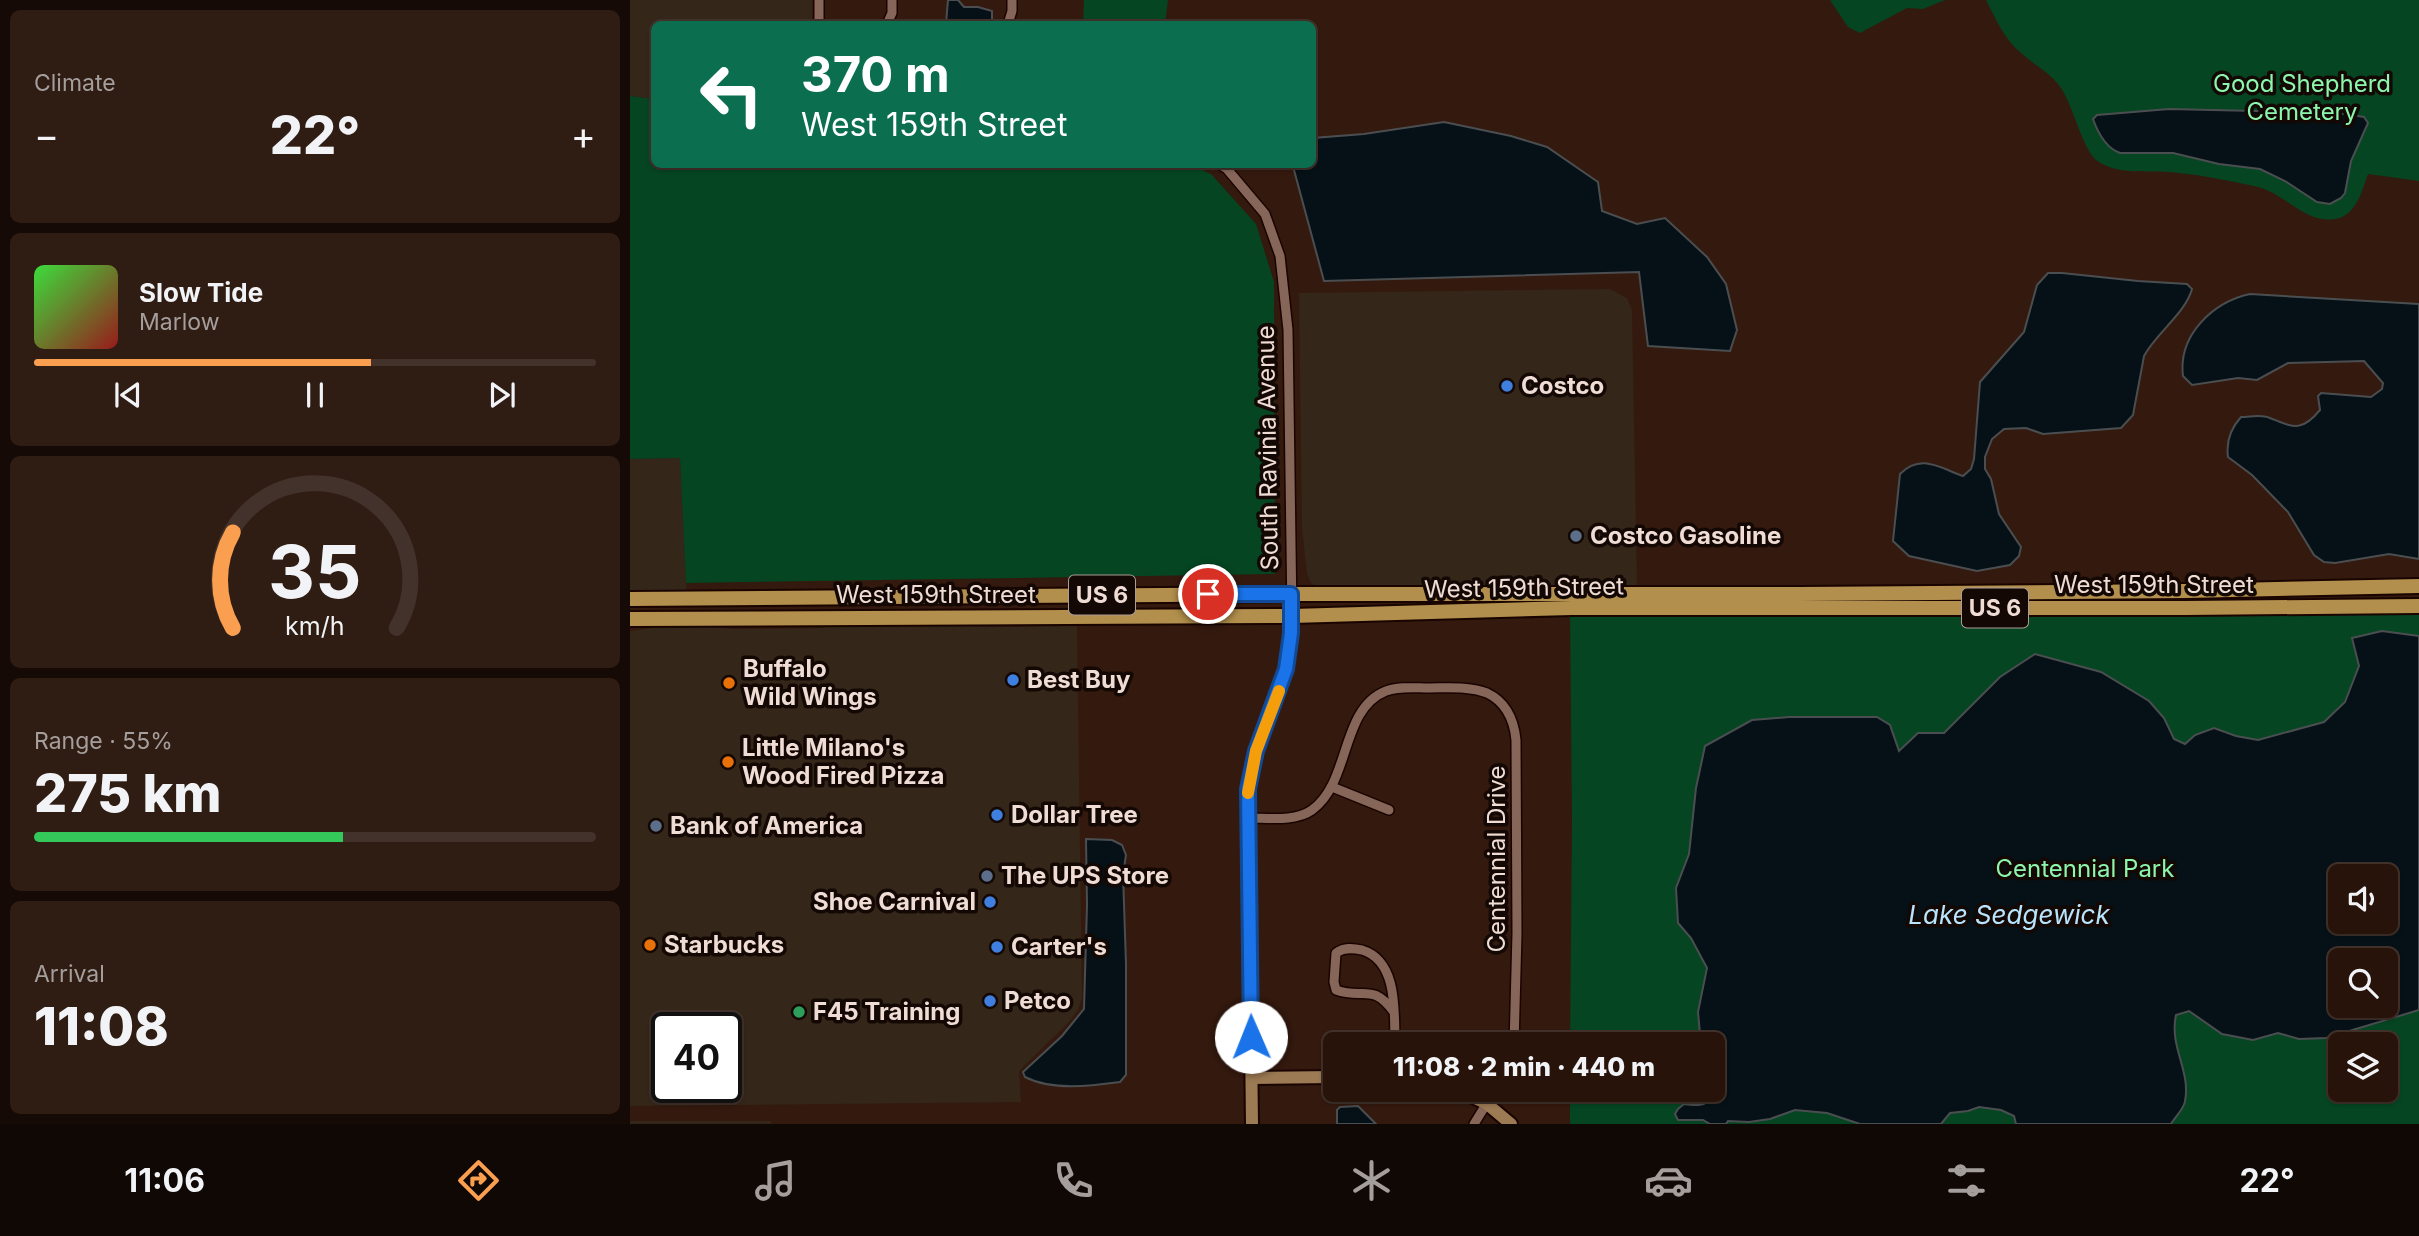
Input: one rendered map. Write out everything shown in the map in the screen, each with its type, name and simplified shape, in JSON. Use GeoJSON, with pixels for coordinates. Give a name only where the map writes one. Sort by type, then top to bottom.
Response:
{"type":"FeatureCollection","features":[{"type":"Feature","properties":{"kind":"main road","name":"West 159th Street"},"geometry":{"type":"LineString","coordinates":[[630,598],[1799,594],[2419,586]]}},
{"type":"Feature","properties":{"kind":"main road"},"geometry":{"type":"LineString","coordinates":[[2185,608],[2186,591]]}},
{"type":"Feature","properties":{"kind":"main road","name":"West 159th Street"},"geometry":{"type":"LineString","coordinates":[[630,619],[1292,616],[1572,608],[2419,606]]}},
{"type":"Feature","properties":{"kind":"street"},"geometry":{"type":"LineString","coordinates":[[819,0],[819,21]]}},
{"type":"Feature","properties":{"kind":"street"},"geometry":{"type":"LineString","coordinates":[[888,21],[892,13],[892,0]]}},
{"type":"Feature","properties":{"kind":"street"},"geometry":{"type":"LineString","coordinates":[[1009,21],[1012,0]]}},
{"type":"Feature","properties":{"kind":"street","name":"South Ravinia Avenue"},"geometry":{"type":"LineString","coordinates":[[1225,168],[1265,214],[1280,256],[1288,330],[1292,616],[1286,669],[1256,751],[1248,789],[1252,1124]]}},
{"type":"Feature","properties":{"kind":"street","name":"Centennial Drive"},"geometry":{"type":"LineString","coordinates":[[1332,787],[1353,729],[1363,710],[1385,691],[1399,688],[1479,690],[1494,697],[1504,706],[1515,727],[1517,934],[1514,1032]]}},
{"type":"Feature","properties":{"kind":"street"},"geometry":{"type":"LineString","coordinates":[[1249,818],[1298,816],[1311,811],[1332,787],[1389,810]]}},
{"type":"Feature","properties":{"kind":"street"},"geometry":{"type":"LineString","coordinates":[[1394,1012],[1377,994],[1344,993],[1336,990],[1336,953],[1345,948],[1359,949],[1377,958],[1390,981],[1394,1012],[1395,1032]]}},
{"type":"Feature","properties":{"kind":"street"},"geometry":{"type":"LineString","coordinates":[[1252,1079],[1323,1077]]}},
{"type":"Feature","properties":{"kind":"street"},"geometry":{"type":"LineString","coordinates":[[1474,1124],[1486,1103],[1511,1124]]}},
{"type":"Feature","properties":{"kind":"shaded area"},"geometry":{"type":"Polygon","coordinates":[[[630,0],[812,0],[812,21],[651,21],[651,99],[630,96],[630,0]]]}},
{"type":"Feature","properties":{"kind":"shaded area"},"geometry":{"type":"Polygon","coordinates":[[[1610,289],[1627,298],[1632,310],[1637,589],[1317,587],[1311,583],[1307,574],[1302,529],[1299,293],[1610,289]]]}},
{"type":"Feature","properties":{"kind":"shaded area"},"geometry":{"type":"Polygon","coordinates":[[[680,458],[687,596],[630,596],[630,459],[680,458]]]}},
{"type":"Feature","properties":{"kind":"shaded area"},"geometry":{"type":"Polygon","coordinates":[[[893,623],[991,627],[1077,626],[1082,998],[1078,1010],[1019,1071],[1021,1102],[630,1106],[630,631],[682,624],[733,629],[822,628],[830,624],[893,623]]]}},
{"type":"Feature","properties":{"kind":"shaded area"},"geometry":{"type":"Polygon","coordinates":[[[630,1121],[771,1121],[771,1124],[630,1124],[630,1121]]]}},
{"type":"Feature","properties":{"kind":"green space"},"geometry":{"type":"Polygon","coordinates":[[[1084,0],[1168,0],[1165,21],[1083,21],[1084,0]]]}},
{"type":"Feature","properties":{"kind":"green space"},"geometry":{"type":"Polygon","coordinates":[[[1830,0],[1945,0],[1923,9],[1907,8],[1860,33],[1848,27],[1830,0]]]}},
{"type":"Feature","properties":{"kind":"green space","name":"Good Shepherd Cemetery"},"geometry":{"type":"Polygon","coordinates":[[[1986,0],[2419,0],[2419,181],[2368,174],[2353,208],[2342,217],[2324,219],[2305,213],[2258,187],[2169,172],[2125,171],[2105,165],[2096,160],[2086,146],[2061,88],[2015,47],[1986,0]]]}},
{"type":"Feature","properties":{"kind":"green space"},"geometry":{"type":"Polygon","coordinates":[[[630,96],[651,99],[651,168],[1198,168],[1211,174],[1256,224],[1274,282],[1275,574],[686,583],[680,458],[630,459],[630,96]]]}},
{"type":"Feature","properties":{"kind":"green space","name":"Lake Sedgewick"},"geometry":{"type":"Polygon","coordinates":[[[2419,612],[2419,1124],[1570,1124],[1570,1102],[1725,1102],[1725,1032],[1570,1032],[1570,614],[2419,612]]]}},
{"type":"Feature","properties":{"kind":"water"},"geometry":{"type":"Polygon","coordinates":[[[948,0],[958,0],[964,7],[992,11],[992,21],[946,21],[948,0]]]}},
{"type":"Feature","properties":{"kind":"water"},"geometry":{"type":"Polygon","coordinates":[[[2169,109],[2338,113],[2364,117],[2368,123],[2351,161],[2345,193],[2330,204],[2317,202],[2285,181],[2260,169],[2219,164],[2173,153],[2120,153],[2103,139],[2093,119],[2097,115],[2169,109]]]}},
{"type":"Feature","properties":{"kind":"water"},"geometry":{"type":"Polygon","coordinates":[[[1444,122],[1511,136],[1547,147],[1598,182],[1602,211],[1637,224],[1665,218],[1707,257],[1726,284],[1737,330],[1730,351],[1648,346],[1639,272],[1324,281],[1294,168],[1316,168],[1316,138],[1364,134],[1444,122]]]}},
{"type":"Feature","properties":{"kind":"water"},"geometry":{"type":"Polygon","coordinates":[[[2048,273],[2187,284],[2192,289],[2183,307],[2144,356],[2133,415],[2121,428],[2043,434],[2026,428],[2004,429],[1992,439],[1985,457],[1985,469],[1991,479],[1999,514],[2021,547],[2019,556],[2010,565],[1977,571],[1909,556],[1893,541],[1900,474],[1915,464],[1923,463],[1963,476],[1971,469],[1980,382],[2024,332],[2037,285],[2048,273]]]}},
{"type":"Feature","properties":{"kind":"water"},"geometry":{"type":"Polygon","coordinates":[[[2250,294],[2419,304],[2419,559],[2389,554],[2335,563],[2324,562],[2314,555],[2288,512],[2252,475],[2228,457],[2230,436],[2241,417],[2263,416],[2291,425],[2302,425],[2320,410],[2318,396],[2321,393],[2371,397],[2382,389],[2383,383],[2364,361],[2288,363],[2257,380],[2238,378],[2192,385],[2183,376],[2183,361],[2192,334],[2223,304],[2250,294]]]}},
{"type":"Feature","properties":{"kind":"water","name":"Lake Sedgewick"},"geometry":{"type":"Polygon","coordinates":[[[2382,631],[2419,636],[2419,1010],[2398,1016],[2398,948],[2328,948],[2328,1018],[2392,1018],[2346,1032],[2328,1032],[2326,1038],[2299,1039],[2278,1033],[2253,1040],[2222,1034],[2189,1011],[2176,1015],[2175,1038],[2186,1090],[2184,1104],[2171,1124],[2016,1124],[2014,1116],[2001,1110],[1979,1107],[1950,1113],[1941,1124],[1860,1124],[1827,1113],[1795,1110],[1770,1119],[1728,1121],[1726,1124],[1678,1120],[1675,1114],[1684,1104],[1725,1102],[1725,1032],[1700,1032],[1698,1012],[1707,968],[1691,938],[1678,923],[1676,888],[1689,854],[1696,788],[1705,746],[1752,720],[1789,717],[1877,717],[1890,725],[1899,751],[1918,733],[1944,733],[2000,677],[2035,654],[2101,672],[2149,701],[2164,718],[2174,739],[2185,744],[2195,735],[2214,728],[2258,740],[2324,722],[2345,702],[2359,666],[2352,638],[2382,631]]]}},
{"type":"Feature","properties":{"kind":"water"},"geometry":{"type":"Polygon","coordinates":[[[1086,839],[1112,840],[1122,845],[1126,855],[1123,874],[1126,1075],[1120,1082],[1109,1084],[1059,1086],[1025,1077],[1023,1072],[1062,1036],[1084,1009],[1086,839]]]}},
{"type":"Feature","properties":{"kind":"water"},"geometry":{"type":"Polygon","coordinates":[[[1358,1106],[1376,1124],[1337,1124],[1337,1110],[1340,1107],[1358,1106]]]}},
{"type":"Feature","properties":{"kind":"slow traffic"},"geometry":{"type":"LineString","coordinates":[[1248,793],[1256,751],[1279,691]]}},
{"type":"Feature","properties":{"kind":"place","name":"Costco"},"geometry":{"type":"Point","coordinates":[1507,386]}},
{"type":"Feature","properties":{"kind":"place","name":"Costco Gasoline"},"geometry":{"type":"Point","coordinates":[1576,536]}},
{"type":"Feature","properties":{"kind":"place","name":"Best Buy"},"geometry":{"type":"Point","coordinates":[1013,680]}},
{"type":"Feature","properties":{"kind":"place","name":"Buffalo Wild Wings"},"geometry":{"type":"Point","coordinates":[729,683]}},
{"type":"Feature","properties":{"kind":"place","name":"Little Milano's Wood Fired Pizza"},"geometry":{"type":"Point","coordinates":[728,762]}},
{"type":"Feature","properties":{"kind":"place","name":"Dollar Tree"},"geometry":{"type":"Point","coordinates":[997,815]}},
{"type":"Feature","properties":{"kind":"place","name":"Bank of America"},"geometry":{"type":"Point","coordinates":[656,826]}},
{"type":"Feature","properties":{"kind":"place","name":"The UPS Store"},"geometry":{"type":"Point","coordinates":[987,876]}},
{"type":"Feature","properties":{"kind":"place","name":"Shoe Carnival"},"geometry":{"type":"Point","coordinates":[990,902]}},
{"type":"Feature","properties":{"kind":"place","name":"Starbucks"},"geometry":{"type":"Point","coordinates":[650,945]}},
{"type":"Feature","properties":{"kind":"place","name":"Carter's"},"geometry":{"type":"Point","coordinates":[997,947]}},
{"type":"Feature","properties":{"kind":"place","name":"Petco"},"geometry":{"type":"Point","coordinates":[990,1001]}},
{"type":"Feature","properties":{"kind":"place","name":"F45 Training"},"geometry":{"type":"Point","coordinates":[799,1012]}},
{"type":"Feature","properties":{"kind":"route"},"geometry":{"type":"LineString","coordinates":[[1208,594],[1291,594],[1291,633],[1286,669],[1256,751],[1248,789],[1251,1037]]}},
{"type":"Feature","properties":{"kind":"park label","name":"Centennial Park"},"geometry":{"type":"Point","coordinates":[2085,869]}}]}
